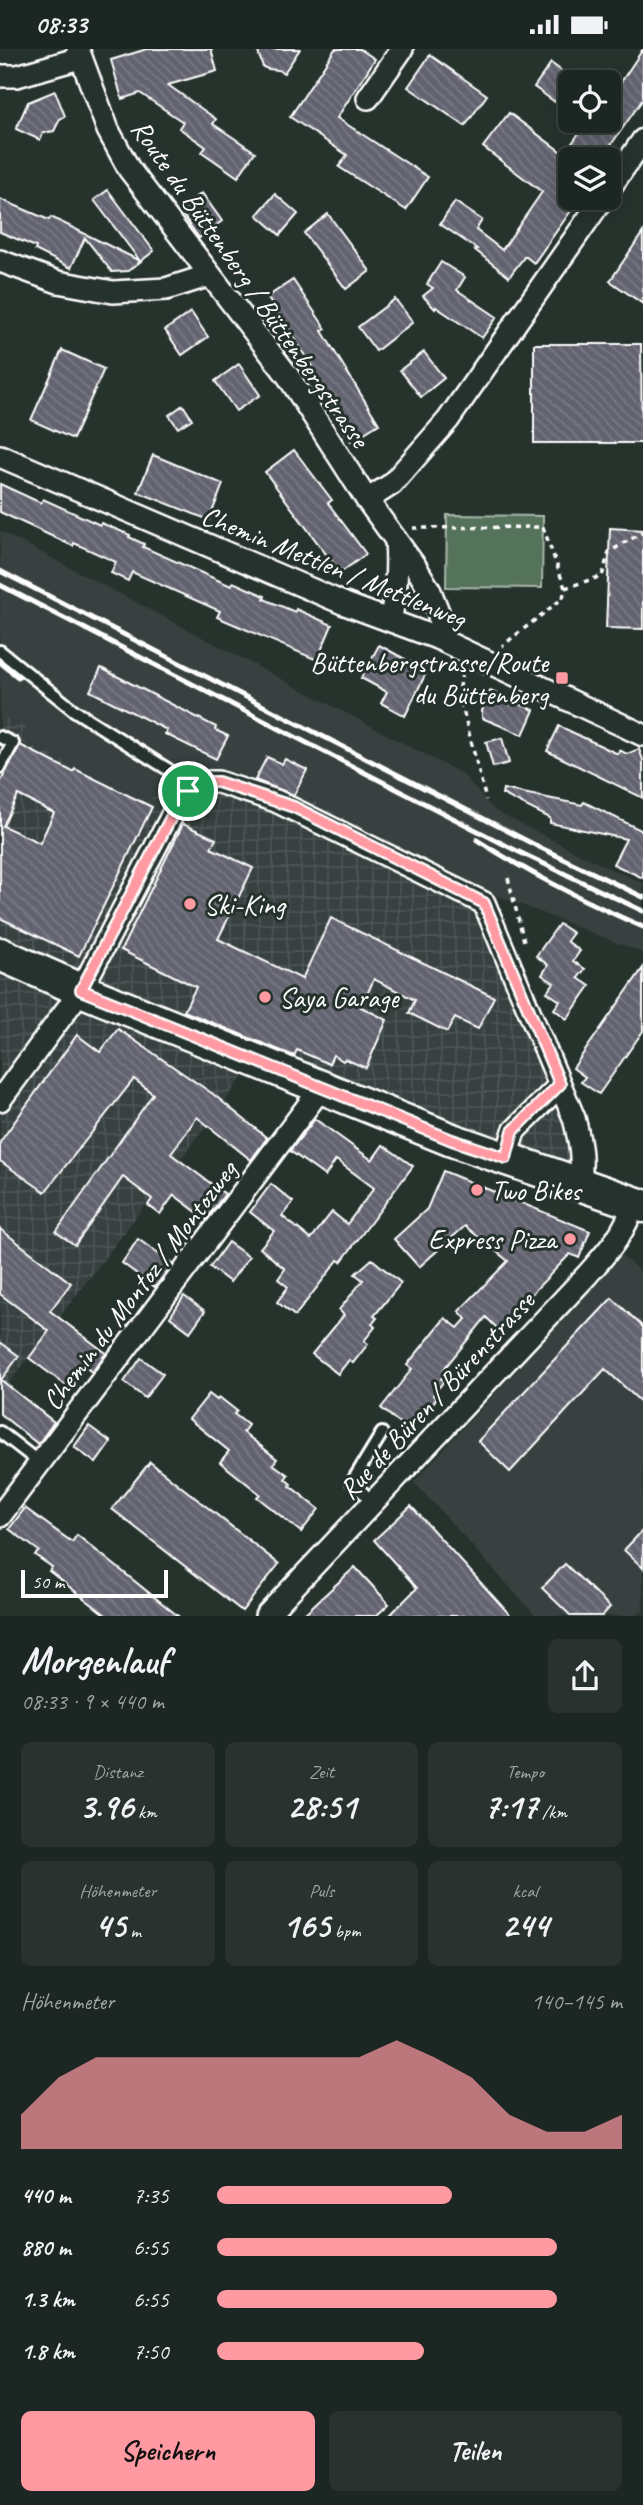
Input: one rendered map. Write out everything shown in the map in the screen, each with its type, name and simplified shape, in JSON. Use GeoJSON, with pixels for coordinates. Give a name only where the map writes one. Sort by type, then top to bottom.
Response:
{"type":"FeatureCollection","features":[{"type":"Feature","properties":{"kind":"main road"},"geometry":{"type":"LineString","coordinates":[[0,954],[81,990],[452,1140],[638,1205]]}},
{"type":"Feature","properties":{"kind":"street"},"geometry":{"type":"LineString","coordinates":[[368,98],[402,49]]}},
{"type":"Feature","properties":{"kind":"street"},"geometry":{"type":"LineString","coordinates":[[0,76],[17,76],[79,54]]}},
{"type":"Feature","properties":{"kind":"street","name":"Route du Büttenberg / Büttenbergstrasse"},"geometry":{"type":"LineString","coordinates":[[79,54],[108,130],[129,169],[288,376],[367,500],[400,534],[439,614],[437,638]]}},
{"type":"Feature","properties":{"kind":"street"},"geometry":{"type":"LineString","coordinates":[[621,172],[643,140]]}},
{"type":"Feature","properties":{"kind":"street"},"geometry":{"type":"LineString","coordinates":[[367,500],[392,484],[448,420],[595,210]]}},
{"type":"Feature","properties":{"kind":"street"},"geometry":{"type":"LineString","coordinates":[[0,261],[58,282],[113,292],[166,289],[210,275]]}},
{"type":"Feature","properties":{"kind":"street","name":"Chemin Mettlen / Mettlenweg"},"geometry":{"type":"LineString","coordinates":[[0,456],[345,604],[437,638],[643,735]]}},
{"type":"Feature","properties":{"kind":"street"},"geometry":{"type":"LineString","coordinates":[[390,620],[398,581],[400,534]]}},
{"type":"Feature","properties":{"kind":"street"},"geometry":{"type":"LineString","coordinates":[[0,1100],[81,990],[179,802],[188,791],[201,784],[218,782],[276,801],[484,903],[574,1118],[583,1151],[579,1185]]}},
{"type":"Feature","properties":{"kind":"street"},"geometry":{"type":"LineString","coordinates":[[506,1158],[513,1131],[560,1084]]}},
{"type":"Feature","properties":{"kind":"street","name":"Chemin du Montoz / Montozweg"},"geometry":{"type":"LineString","coordinates":[[0,1516],[322,1087]]}},
{"type":"Feature","properties":{"kind":"street","name":"Rue de Büren / Bürenstrasse"},"geometry":{"type":"LineString","coordinates":[[266,1616],[611,1248],[638,1205]]}},
{"type":"Feature","properties":{"kind":"lane"},"geometry":{"type":"LineString","coordinates":[[0,652],[75,711],[169,770],[188,791]]}},
{"type":"Feature","properties":{"kind":"lane"},"geometry":{"type":"LineString","coordinates":[[0,737],[13,743],[0,767]]}},
{"type":"Feature","properties":{"kind":"lane"},"geometry":{"type":"LineString","coordinates":[[0,1432],[40,1462]]}},
{"type":"Feature","properties":{"kind":"lane"},"geometry":{"type":"LineString","coordinates":[[373,1502],[352,1482],[382,1433]]}},
{"type":"Feature","properties":{"kind":"path"},"geometry":{"type":"LineString","coordinates":[[400,534],[543,527],[565,588],[563,599],[501,647]]}},
{"type":"Feature","properties":{"kind":"path"},"geometry":{"type":"LineString","coordinates":[[565,588],[602,576],[609,552],[643,532]]}},
{"type":"Feature","properties":{"kind":"path"},"geometry":{"type":"LineString","coordinates":[[464,669],[459,694],[486,800]]}},
{"type":"Feature","properties":{"kind":"path"},"geometry":{"type":"LineString","coordinates":[[508,878],[527,952]]}},
{"type":"Feature","properties":{"kind":"shaded area"},"geometry":{"type":"Polygon","coordinates":[[[0,531],[462,774],[495,811],[643,883],[643,953],[496,895],[309,799],[298,819],[147,803],[20,740],[27,728],[0,714],[0,531]]]}},
{"type":"Feature","properties":{"kind":"shaded area"},"geometry":{"type":"Polygon","coordinates":[[[0,714],[27,728],[21,740],[147,803],[175,770],[297,819],[309,799],[496,895],[587,1173],[246,1073],[0,1395],[0,714]]]}},
{"type":"Feature","properties":{"kind":"shaded area"},"geometry":{"type":"Polygon","coordinates":[[[621,1255],[643,1274],[643,1612],[632,1616],[536,1616],[414,1482],[621,1255]]]}},
{"type":"Feature","properties":{"kind":"green space"},"geometry":{"type":"Polygon","coordinates":[[[447,515],[543,516],[542,588],[446,587],[447,515]]]}},
{"type":"Feature","properties":{"kind":"building"},"geometry":{"type":"Polygon","coordinates":[[[147,49],[211,49],[217,71],[168,85],[216,119],[213,124],[255,152],[238,177],[202,152],[206,147],[179,128],[183,122],[140,93],[122,99],[111,60],[147,49]]]}},
{"type":"Feature","properties":{"kind":"building"},"geometry":{"type":"Polygon","coordinates":[[[257,49],[300,49],[284,73],[263,67],[257,49]]]}},
{"type":"Feature","properties":{"kind":"building"},"geometry":{"type":"Polygon","coordinates":[[[335,49],[360,49],[375,59],[337,118],[428,177],[406,210],[339,167],[347,155],[290,117],[335,49]]]}},
{"type":"Feature","properties":{"kind":"building"},"geometry":{"type":"Polygon","coordinates":[[[643,49],[643,99],[621,130],[621,82],[643,49]]]}},
{"type":"Feature","properties":{"kind":"building"},"geometry":{"type":"Polygon","coordinates":[[[430,55],[487,95],[465,126],[408,87],[430,55]]]}},
{"type":"Feature","properties":{"kind":"building"},"geometry":{"type":"Polygon","coordinates":[[[551,63],[560,70],[558,70],[558,98],[555,102],[534,87],[551,63]]]}},
{"type":"Feature","properties":{"kind":"building"},"geometry":{"type":"Polygon","coordinates":[[[55,91],[65,116],[60,119],[54,131],[43,133],[40,140],[16,129],[28,102],[55,91]]]}},
{"type":"Feature","properties":{"kind":"building"},"geometry":{"type":"Polygon","coordinates":[[[509,113],[558,150],[558,210],[572,210],[534,263],[525,256],[509,277],[475,250],[477,249],[440,224],[455,202],[482,220],[476,230],[502,250],[542,192],[483,147],[509,113]]]}},
{"type":"Feature","properties":{"kind":"building"},"geometry":{"type":"Polygon","coordinates":[[[579,133],[619,133],[609,147],[569,147],[579,133]]]}},
{"type":"Feature","properties":{"kind":"building"},"geometry":{"type":"Polygon","coordinates":[[[108,190],[154,251],[128,271],[112,272],[85,238],[71,268],[35,250],[36,247],[0,232],[0,199],[49,220],[51,217],[140,261],[94,200],[108,190]]]}},
{"type":"Feature","properties":{"kind":"building"},"geometry":{"type":"Polygon","coordinates":[[[202,193],[222,221],[199,238],[179,210],[202,193]]]}},
{"type":"Feature","properties":{"kind":"building"},"geometry":{"type":"Polygon","coordinates":[[[275,194],[298,214],[280,235],[257,215],[275,194]]]}},
{"type":"Feature","properties":{"kind":"building"},"geometry":{"type":"Polygon","coordinates":[[[328,214],[370,271],[346,289],[304,233],[328,214]]]}},
{"type":"Feature","properties":{"kind":"building"},"geometry":{"type":"Polygon","coordinates":[[[643,232],[643,304],[610,281],[643,232]]]}},
{"type":"Feature","properties":{"kind":"building"},"geometry":{"type":"Polygon","coordinates":[[[441,262],[465,277],[457,290],[497,317],[482,338],[436,307],[435,309],[423,296],[433,288],[427,284],[441,262]]]}},
{"type":"Feature","properties":{"kind":"building"},"geometry":{"type":"Polygon","coordinates":[[[293,280],[326,329],[322,331],[379,424],[351,441],[309,370],[313,368],[267,297],[293,280]]]}},
{"type":"Feature","properties":{"kind":"building"},"geometry":{"type":"Polygon","coordinates":[[[395,299],[413,322],[376,351],[358,327],[395,299]]]}},
{"type":"Feature","properties":{"kind":"building"},"geometry":{"type":"Polygon","coordinates":[[[191,312],[208,337],[182,355],[165,330],[191,312]]]}},
{"type":"Feature","properties":{"kind":"building"},"geometry":{"type":"Polygon","coordinates":[[[534,344],[641,344],[642,443],[534,443],[534,344]]]}},
{"type":"Feature","properties":{"kind":"building"},"geometry":{"type":"Polygon","coordinates":[[[62,350],[104,369],[73,439],[31,420],[62,350]]]}},
{"type":"Feature","properties":{"kind":"building"},"geometry":{"type":"Polygon","coordinates":[[[424,352],[444,378],[421,397],[400,370],[424,352]]]}},
{"type":"Feature","properties":{"kind":"building"},"geometry":{"type":"Polygon","coordinates":[[[239,364],[260,395],[236,411],[215,381],[239,364]]]}},
{"type":"Feature","properties":{"kind":"building"},"geometry":{"type":"Polygon","coordinates":[[[183,405],[192,419],[178,428],[169,415],[183,405]]]}},
{"type":"Feature","properties":{"kind":"building"},"geometry":{"type":"Polygon","coordinates":[[[294,450],[332,500],[328,503],[366,554],[340,573],[265,472],[294,450]]]}},
{"type":"Feature","properties":{"kind":"building"},"geometry":{"type":"Polygon","coordinates":[[[153,455],[223,484],[209,520],[138,492],[153,455]]]}},
{"type":"Feature","properties":{"kind":"building"},"geometry":{"type":"Polygon","coordinates":[[[0,484],[41,503],[43,499],[100,525],[101,523],[130,535],[129,537],[144,544],[143,547],[231,586],[233,582],[265,596],[264,599],[332,625],[317,660],[217,617],[220,611],[132,572],[128,581],[111,573],[116,562],[74,543],[73,546],[0,512],[0,484]]]}},
{"type":"Feature","properties":{"kind":"building"},"geometry":{"type":"Polygon","coordinates":[[[610,528],[643,530],[643,629],[606,628],[610,528]]]}},
{"type":"Feature","properties":{"kind":"building"},"geometry":{"type":"Polygon","coordinates":[[[379,645],[427,671],[405,716],[381,703],[387,692],[361,678],[379,645]]]}},
{"type":"Feature","properties":{"kind":"building"},"geometry":{"type":"Polygon","coordinates":[[[101,668],[216,727],[215,730],[228,736],[216,759],[165,734],[167,730],[90,691],[101,668]]]}},
{"type":"Feature","properties":{"kind":"building"},"geometry":{"type":"Polygon","coordinates":[[[490,691],[534,710],[523,735],[482,718],[490,691]]]}},
{"type":"Feature","properties":{"kind":"building"},"geometry":{"type":"Polygon","coordinates":[[[559,726],[618,754],[619,750],[627,754],[639,749],[643,760],[643,798],[547,751],[559,726]]]}},
{"type":"Feature","properties":{"kind":"building"},"geometry":{"type":"Polygon","coordinates":[[[502,738],[509,763],[493,767],[486,742],[502,738]]]}},
{"type":"Feature","properties":{"kind":"building"},"geometry":{"type":"Polygon","coordinates":[[[20,745],[152,807],[79,956],[0,918],[0,783],[20,745]],[[18,795],[3,826],[40,843],[54,813],[18,795]]]}},
{"type":"Feature","properties":{"kind":"building"},"geometry":{"type":"Polygon","coordinates":[[[267,757],[282,764],[285,759],[307,770],[294,795],[255,780],[267,757]]]}},
{"type":"Feature","properties":{"kind":"building"},"geometry":{"type":"Polygon","coordinates":[[[503,789],[582,805],[584,802],[643,831],[643,878],[613,864],[626,839],[550,823],[550,818],[502,794],[503,789]]]}},
{"type":"Feature","properties":{"kind":"building"},"geometry":{"type":"Polygon","coordinates":[[[183,824],[216,839],[211,848],[253,868],[218,939],[302,979],[331,918],[494,997],[478,1029],[455,1018],[447,1032],[409,1013],[415,1000],[374,979],[361,1007],[387,1020],[366,1068],[333,1055],[329,1064],[297,1050],[294,1056],[184,1011],[196,987],[121,950],[183,824]]]}},
{"type":"Feature","properties":{"kind":"building"},"geometry":{"type":"Polygon","coordinates":[[[559,924],[573,933],[567,941],[580,951],[573,961],[585,969],[578,978],[590,986],[567,1019],[554,1009],[560,1001],[547,992],[554,983],[542,975],[548,965],[536,956],[559,924]]]}},
{"type":"Feature","properties":{"kind":"building"},"geometry":{"type":"Polygon","coordinates":[[[643,968],[643,1031],[599,1094],[581,1082],[585,1077],[573,1068],[643,968]]]}},
{"type":"Feature","properties":{"kind":"building"},"geometry":{"type":"Polygon","coordinates":[[[118,1029],[213,1094],[267,1138],[251,1160],[197,1117],[171,1154],[225,1194],[206,1219],[174,1195],[160,1214],[148,1205],[152,1199],[123,1177],[75,1245],[56,1232],[153,1094],[134,1079],[45,1192],[0,1161],[0,1142],[77,1035],[100,1052],[118,1029]]]}},
{"type":"Feature","properties":{"kind":"building"},"geometry":{"type":"Polygon","coordinates":[[[315,1119],[372,1160],[383,1145],[413,1166],[341,1262],[338,1260],[295,1316],[277,1302],[288,1287],[278,1279],[285,1269],[260,1248],[274,1231],[250,1212],[271,1184],[293,1202],[282,1216],[311,1239],[332,1212],[347,1224],[374,1188],[336,1160],[325,1176],[290,1151],[315,1119]]]}},
{"type":"Feature","properties":{"kind":"building"},"geometry":{"type":"Polygon","coordinates":[[[443,1171],[590,1231],[579,1258],[570,1254],[498,1329],[486,1317],[443,1370],[446,1372],[441,1379],[444,1381],[433,1395],[436,1399],[422,1417],[418,1414],[407,1429],[381,1408],[412,1369],[407,1365],[445,1318],[458,1328],[466,1319],[459,1311],[508,1261],[465,1226],[419,1267],[394,1239],[427,1209],[443,1171]]]}},
{"type":"Feature","properties":{"kind":"building"},"geometry":{"type":"Polygon","coordinates":[[[0,1229],[71,1283],[50,1311],[106,1353],[92,1372],[85,1367],[71,1389],[29,1358],[49,1331],[0,1294],[0,1229]]]}},
{"type":"Feature","properties":{"kind":"building"},"geometry":{"type":"Polygon","coordinates":[[[138,1239],[173,1264],[155,1287],[122,1263],[138,1239]]]}},
{"type":"Feature","properties":{"kind":"building"},"geometry":{"type":"Polygon","coordinates":[[[228,1242],[249,1257],[230,1282],[210,1267],[228,1242]]]}},
{"type":"Feature","properties":{"kind":"building"},"geometry":{"type":"Polygon","coordinates":[[[372,1259],[401,1283],[374,1316],[377,1318],[372,1324],[375,1327],[364,1341],[368,1344],[353,1363],[349,1360],[338,1374],[312,1354],[344,1315],[339,1310],[363,1280],[355,1274],[372,1259]]]}},
{"type":"Feature","properties":{"kind":"building"},"geometry":{"type":"Polygon","coordinates":[[[184,1296],[205,1311],[190,1332],[170,1317],[184,1296]]]}},
{"type":"Feature","properties":{"kind":"building"},"geometry":{"type":"Polygon","coordinates":[[[612,1298],[643,1327],[643,1404],[605,1369],[510,1472],[478,1441],[612,1298]]]}},
{"type":"Feature","properties":{"kind":"building"},"geometry":{"type":"Polygon","coordinates":[[[0,1342],[19,1356],[1,1380],[54,1422],[38,1444],[0,1414],[0,1342]]]}},
{"type":"Feature","properties":{"kind":"building"},"geometry":{"type":"Polygon","coordinates":[[[141,1358],[163,1374],[145,1398],[124,1382],[141,1358]]]}},
{"type":"Feature","properties":{"kind":"building"},"geometry":{"type":"Polygon","coordinates":[[[209,1394],[217,1400],[219,1397],[237,1411],[234,1414],[248,1425],[243,1432],[277,1459],[273,1464],[288,1475],[285,1479],[290,1486],[319,1509],[301,1532],[257,1497],[260,1494],[220,1462],[229,1451],[189,1419],[209,1394]]]}},
{"type":"Feature","properties":{"kind":"building"},"geometry":{"type":"Polygon","coordinates":[[[89,1426],[111,1442],[96,1463],[74,1447],[89,1426]]]}},
{"type":"Feature","properties":{"kind":"building"},"geometry":{"type":"Polygon","coordinates":[[[150,1462],[279,1564],[242,1611],[112,1509],[150,1462]]]}},
{"type":"Feature","properties":{"kind":"building"},"geometry":{"type":"Polygon","coordinates":[[[411,1506],[511,1616],[389,1616],[417,1588],[374,1540],[411,1506]]]}},
{"type":"Feature","properties":{"kind":"building"},"geometry":{"type":"Polygon","coordinates":[[[25,1508],[72,1542],[77,1535],[178,1616],[107,1616],[49,1571],[52,1567],[35,1555],[39,1551],[9,1529],[25,1508]]]}},
{"type":"Feature","properties":{"kind":"building"},"geometry":{"type":"Polygon","coordinates":[[[643,1530],[643,1568],[624,1550],[643,1530]]]}},
{"type":"Feature","properties":{"kind":"building"},"geometry":{"type":"Polygon","coordinates":[[[565,1564],[610,1607],[602,1616],[571,1616],[542,1588],[565,1564]]]}},
{"type":"Feature","properties":{"kind":"building"},"geometry":{"type":"Polygon","coordinates":[[[355,1567],[389,1604],[376,1616],[302,1616],[355,1567]]]}},
{"type":"Feature","properties":{"kind":"railway"},"geometry":{"type":"LineString","coordinates":[[0,571],[537,846],[643,897]]}},
{"type":"Feature","properties":{"kind":"railway"},"geometry":{"type":"LineString","coordinates":[[0,585],[517,851],[643,911]]}},
{"type":"Feature","properties":{"kind":"railway"},"geometry":{"type":"LineString","coordinates":[[0,662],[18,677]]}},
{"type":"Feature","properties":{"kind":"railway"},"geometry":{"type":"LineString","coordinates":[[477,840],[558,887],[643,927]]}},
{"type":"Feature","properties":{"kind":"place","name":"Büttenbergstrasse/Route du Büttenberg"},"geometry":{"type":"Point","coordinates":[562,678]}},
{"type":"Feature","properties":{"kind":"place","name":"Ski-King"},"geometry":{"type":"Point","coordinates":[190,904]}},
{"type":"Feature","properties":{"kind":"place","name":"Saya Garage"},"geometry":{"type":"Point","coordinates":[265,997]}},
{"type":"Feature","properties":{"kind":"place","name":"Two Bikes"},"geometry":{"type":"Point","coordinates":[477,1190]}},
{"type":"Feature","properties":{"kind":"place","name":"Express Pizza"},"geometry":{"type":"Point","coordinates":[570,1239]}},
{"type":"Feature","properties":{"kind":"route"},"geometry":{"type":"LineString","coordinates":[[218,782],[294,807],[484,903],[560,1084],[513,1131],[506,1158],[452,1140],[81,990],[179,802],[188,791],[201,784],[218,782]]}}]}
